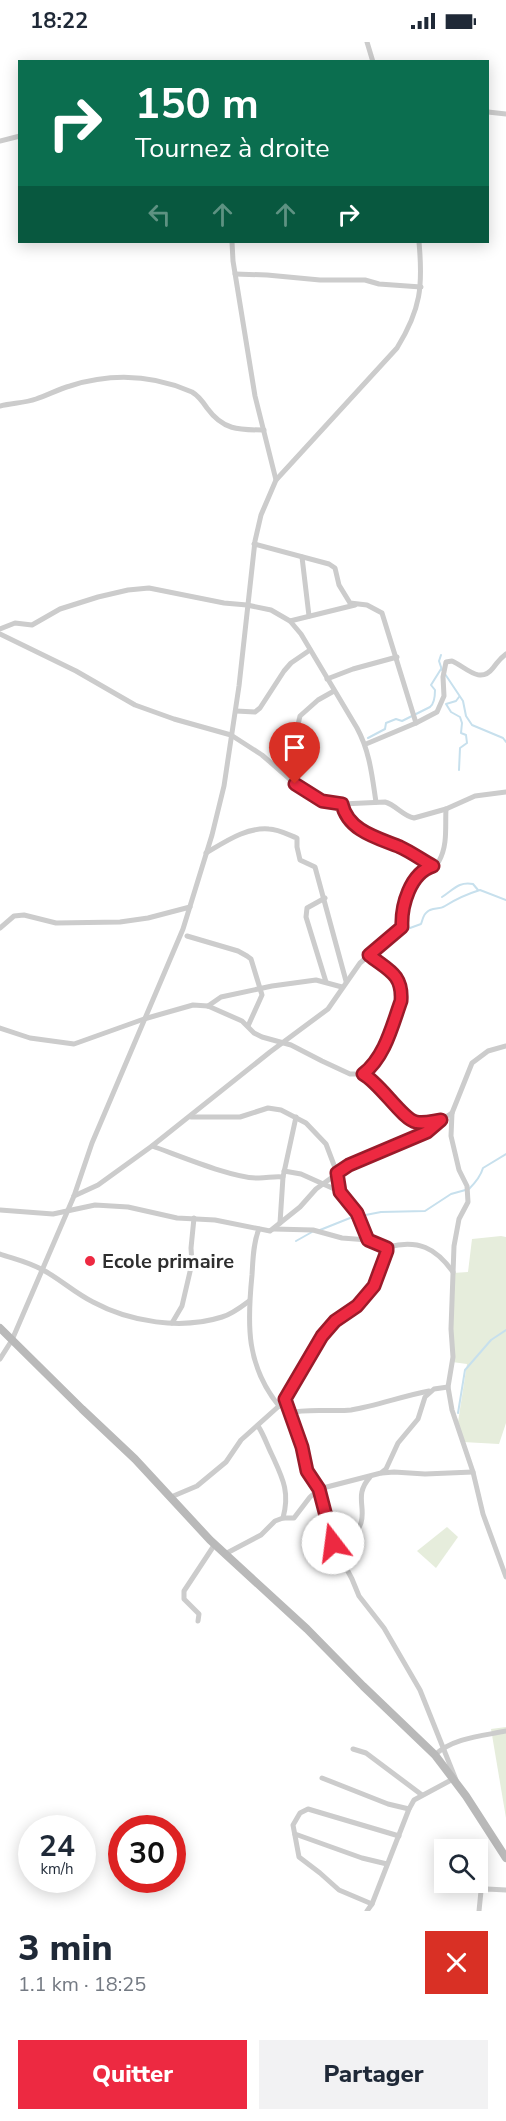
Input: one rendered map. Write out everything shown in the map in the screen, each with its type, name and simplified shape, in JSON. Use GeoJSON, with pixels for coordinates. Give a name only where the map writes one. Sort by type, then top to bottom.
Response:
{"type":"FeatureCollection","features":[{"type":"Feature","properties":{"kind":"street"},"geometry":{"type":"LineString","coordinates":[[367,42],[372,60]]}},
{"type":"Feature","properties":{"kind":"street"},"geometry":{"type":"LineString","coordinates":[[489,112],[506,114]]}},
{"type":"Feature","properties":{"kind":"street"},"geometry":{"type":"LineString","coordinates":[[0,141],[18,136]]}},
{"type":"Feature","properties":{"kind":"street"},"geometry":{"type":"LineString","coordinates":[[232,243],[252,380],[276,480]]}},
{"type":"Feature","properties":{"kind":"street"},"geometry":{"type":"LineString","coordinates":[[0,1359],[12,1340],[68,1211],[93,1143],[183,929],[190,907],[224,786],[236,711],[254,544],[261,515],[276,480],[397,348],[410,328],[421,287],[419,243]]}},
{"type":"Feature","properties":{"kind":"street"},"geometry":{"type":"LineString","coordinates":[[236,274],[320,280],[364,280],[378,284],[421,287]]}},
{"type":"Feature","properties":{"kind":"street"},"geometry":{"type":"LineString","coordinates":[[0,406],[36,399],[77,384],[126,376],[182,389],[198,396],[223,425],[248,430],[264,430]]}},
{"type":"Feature","properties":{"kind":"street"},"geometry":{"type":"LineString","coordinates":[[254,544],[321,561],[336,568],[339,585],[350,603],[367,605],[382,613],[416,723]]}},
{"type":"Feature","properties":{"kind":"street"},"geometry":{"type":"LineString","coordinates":[[302,557],[309,616]]}},
{"type":"Feature","properties":{"kind":"street"},"geometry":{"type":"LineString","coordinates":[[0,629],[15,623],[32,625],[60,609],[128,590],[148,588],[271,610],[290,621],[301,634],[366,744],[376,802]]}},
{"type":"Feature","properties":{"kind":"street"},"geometry":{"type":"LineString","coordinates":[[290,621],[357,604]]}},
{"type":"Feature","properties":{"kind":"street"},"geometry":{"type":"LineString","coordinates":[[0,634],[76,671],[135,705],[231,735],[281,771],[300,788],[322,801],[342,804],[376,802],[390,804],[414,818],[446,809],[475,796],[506,792]]}},
{"type":"Feature","properties":{"kind":"street"},"geometry":{"type":"LineString","coordinates":[[236,711],[255,712],[260,708],[284,671],[291,663],[310,650]]}},
{"type":"Feature","properties":{"kind":"street"},"geometry":{"type":"LineString","coordinates":[[366,744],[437,712],[444,696],[443,677],[446,662],[452,661],[468,668],[474,675],[482,676],[493,669],[498,660],[506,654]]}},
{"type":"Feature","properties":{"kind":"street"},"geometry":{"type":"LineString","coordinates":[[327,679],[352,669],[397,657]]}},
{"type":"Feature","properties":{"kind":"street"},"geometry":{"type":"LineString","coordinates":[[281,771],[292,750],[300,716],[318,700],[334,691]]}},
{"type":"Feature","properties":{"kind":"street"},"geometry":{"type":"LineString","coordinates":[[342,804],[346,816],[369,835],[402,848],[433,866]]}},
{"type":"Feature","properties":{"kind":"street"},"geometry":{"type":"LineString","coordinates":[[74,1196],[98,1185],[152,1146],[328,1009],[360,963],[402,927],[402,906],[409,892],[421,872],[439,860],[445,842],[446,809]]}},
{"type":"Feature","properties":{"kind":"street"},"geometry":{"type":"LineString","coordinates":[[206,853],[231,838],[247,832],[270,829],[293,836],[298,841],[300,860],[315,867],[346,981]]}},
{"type":"Feature","properties":{"kind":"street"},"geometry":{"type":"LineString","coordinates":[[325,898],[307,908],[306,916],[326,982]]}},
{"type":"Feature","properties":{"kind":"street"},"geometry":{"type":"LineString","coordinates":[[0,928],[14,916],[24,915],[56,923],[120,922],[148,918],[190,907]]}},
{"type":"Feature","properties":{"kind":"street"},"geometry":{"type":"LineString","coordinates":[[188,936],[244,954],[251,959],[262,995],[248,1026]]}},
{"type":"Feature","properties":{"kind":"street"},"geometry":{"type":"LineString","coordinates":[[363,1074],[374,1066],[381,1056],[401,1001],[402,991],[398,977],[369,955]]}},
{"type":"Feature","properties":{"kind":"street"},"geometry":{"type":"LineString","coordinates":[[208,1006],[221,997],[260,988],[316,980],[342,987]]}},
{"type":"Feature","properties":{"kind":"street"},"geometry":{"type":"LineString","coordinates":[[0,1028],[30,1038],[74,1044],[144,1019],[193,1005],[208,1006],[237,1019],[262,1037],[302,1049],[350,1074],[363,1074],[373,1080],[410,1120],[419,1123],[441,1120]]}},
{"type":"Feature","properties":{"kind":"street"},"geometry":{"type":"LineString","coordinates":[[506,1046],[488,1051],[472,1064],[452,1113],[451,1136],[468,1195],[466,1208],[459,1219],[454,1246],[451,1329],[453,1357],[448,1387],[452,1410],[473,1472],[483,1514],[506,1577]]}},
{"type":"Feature","properties":{"kind":"street"},"geometry":{"type":"LineString","coordinates":[[190,1117],[240,1117],[268,1108],[281,1110],[296,1117],[314,1130],[326,1144],[337,1173],[340,1192]]}},
{"type":"Feature","properties":{"kind":"street"},"geometry":{"type":"LineString","coordinates":[[274,1229],[323,1184],[349,1165],[427,1132],[452,1113]]}},
{"type":"Feature","properties":{"kind":"street"},"geometry":{"type":"LineString","coordinates":[[280,1223],[283,1174],[296,1117]]}},
{"type":"Feature","properties":{"kind":"street"},"geometry":{"type":"LineString","coordinates":[[152,1146],[240,1175],[260,1179],[283,1174],[301,1174],[340,1192],[357,1213],[368,1240]]}},
{"type":"Feature","properties":{"kind":"street"},"geometry":{"type":"LineString","coordinates":[[0,1210],[53,1214],[84,1206],[128,1207],[177,1218],[215,1220],[265,1231],[274,1229],[313,1230],[342,1238],[368,1240],[387,1248],[403,1244],[429,1248],[443,1259],[454,1273]]}},
{"type":"Feature","properties":{"kind":"street"},"geometry":{"type":"LineString","coordinates":[[172,1323],[182,1306],[192,1263],[194,1218]]}},
{"type":"Feature","properties":{"kind":"street"},"geometry":{"type":"LineString","coordinates":[[259,1229],[249,1301],[249,1331],[259,1375],[265,1389],[279,1406]]}},
{"type":"Feature","properties":{"kind":"street"},"geometry":{"type":"LineString","coordinates":[[171,1497],[197,1486],[226,1462],[241,1440],[279,1406],[322,1336],[335,1321],[357,1306],[374,1286],[387,1248]]}},
{"type":"Feature","properties":{"kind":"street"},"geometry":{"type":"LineString","coordinates":[[0,1254],[42,1269],[103,1308],[160,1324],[223,1317],[249,1301]]}},
{"type":"Feature","properties":{"kind":"street"},"geometry":{"type":"LineString","coordinates":[[0,1328],[135,1459],[214,1544],[307,1629],[435,1755],[506,1858]]}},
{"type":"Feature","properties":{"kind":"street"},"geometry":{"type":"LineString","coordinates":[[289,1413],[339,1411],[372,1406],[448,1387]]}},
{"type":"Feature","properties":{"kind":"street"},"geometry":{"type":"LineString","coordinates":[[381,1473],[391,1462],[399,1443],[418,1419],[423,1401],[430,1391]]}},
{"type":"Feature","properties":{"kind":"street"},"geometry":{"type":"LineString","coordinates":[[285,1399],[302,1447],[307,1471],[319,1489],[333,1543],[359,1596],[384,1628],[420,1690],[460,1789]]}},
{"type":"Feature","properties":{"kind":"street"},"geometry":{"type":"LineString","coordinates":[[258,1426],[282,1473],[286,1504],[283,1518]]}},
{"type":"Feature","properties":{"kind":"street"},"geometry":{"type":"LineString","coordinates":[[225,1554],[261,1535],[275,1521],[294,1518],[319,1489],[381,1473],[473,1472]]}},
{"type":"Feature","properties":{"kind":"street"},"geometry":{"type":"LineString","coordinates":[[339,1556],[361,1523],[362,1491],[371,1475]]}},
{"type":"Feature","properties":{"kind":"street"},"geometry":{"type":"LineString","coordinates":[[198,1621],[199,1614],[184,1599],[184,1591],[214,1544]]}},
{"type":"Feature","properties":{"kind":"street"},"geometry":{"type":"LineString","coordinates":[[435,1755],[444,1746],[506,1731]]}},
{"type":"Feature","properties":{"kind":"street"},"geometry":{"type":"LineString","coordinates":[[353,1749],[366,1753],[422,1795]]}},
{"type":"Feature","properties":{"kind":"street"},"geometry":{"type":"LineString","coordinates":[[322,1779],[388,1804],[409,1809]]}},
{"type":"Feature","properties":{"kind":"street"},"geometry":{"type":"LineString","coordinates":[[367,1911],[372,1904],[414,1800],[453,1779]]}},
{"type":"Feature","properties":{"kind":"street"},"geometry":{"type":"LineString","coordinates":[[372,1904],[339,1890],[303,1861],[298,1853],[294,1822],[300,1813],[308,1809],[399,1836]]}},
{"type":"Feature","properties":{"kind":"street"},"geometry":{"type":"LineString","coordinates":[[294,1833],[351,1855],[387,1864]]}},
{"type":"Feature","properties":{"kind":"street"},"geometry":{"type":"LineString","coordinates":[[479,1911],[481,1891],[506,1890]]}},
{"type":"Feature","properties":{"kind":"green space"},"geometry":{"type":"Polygon","coordinates":[[[506,1237],[506,1423],[499,1444],[463,1442],[458,1422],[467,1364],[452,1362],[453,1273],[468,1272],[472,1239],[506,1237]]]}},
{"type":"Feature","properties":{"kind":"green space"},"geometry":{"type":"Polygon","coordinates":[[[447,1527],[458,1537],[436,1568],[417,1551],[447,1527]]]}},
{"type":"Feature","properties":{"kind":"green space"},"geometry":{"type":"Polygon","coordinates":[[[506,1727],[506,1818],[491,1729],[506,1727]]]}},
{"type":"Feature","properties":{"kind":"waterway"},"geometry":{"type":"LineString","coordinates":[[441,655],[439,661],[442,670]]}},
{"type":"Feature","properties":{"kind":"waterway"},"geometry":{"type":"LineString","coordinates":[[368,738],[385,729],[386,723],[396,719],[402,721],[430,707],[435,692],[431,685],[441,669]]}},
{"type":"Feature","properties":{"kind":"waterway"},"geometry":{"type":"LineString","coordinates":[[445,674],[463,701],[466,716],[472,725],[503,738],[506,742]]}},
{"type":"Feature","properties":{"kind":"waterway"},"geometry":{"type":"LineString","coordinates":[[459,697],[456,701],[446,704],[451,712],[460,717],[461,733],[466,735],[467,743],[460,748],[459,770]]}},
{"type":"Feature","properties":{"kind":"waterway"},"geometry":{"type":"LineString","coordinates":[[442,897],[456,887],[468,883],[473,884],[478,890]]}},
{"type":"Feature","properties":{"kind":"waterway"},"geometry":{"type":"LineString","coordinates":[[383,946],[410,928],[421,924],[429,910],[443,907],[471,893],[480,890],[506,900]]}},
{"type":"Feature","properties":{"kind":"waterway"},"geometry":{"type":"LineString","coordinates":[[320,1230],[350,1218],[381,1212],[425,1211],[451,1194],[469,1189],[483,1168],[506,1154]]}},
{"type":"Feature","properties":{"kind":"waterway"},"geometry":{"type":"LineString","coordinates":[[296,1241],[312,1232]]}},
{"type":"Feature","properties":{"kind":"waterway"},"geometry":{"type":"LineString","coordinates":[[458,1413],[465,1370],[491,1340],[506,1330]]}},
{"type":"Feature","properties":{"kind":"place","name":"Ecole primaire"},"geometry":{"type":"Point","coordinates":[90,1261]}},
{"type":"Feature","properties":{"kind":"route"},"geometry":{"type":"LineString","coordinates":[[295,784],[322,801],[342,804],[349,820],[369,835],[402,848],[433,866],[421,872],[409,892],[402,906],[402,927],[369,955],[398,977],[402,991],[401,1001],[381,1056],[374,1066],[363,1074],[373,1080],[410,1120],[419,1123],[441,1120],[427,1132],[349,1165],[337,1173],[340,1192],[357,1213],[368,1240],[387,1248],[387,1251],[374,1286],[357,1306],[335,1321],[318,1341],[285,1399],[302,1447],[307,1471],[319,1489],[333,1543]]}}]}
